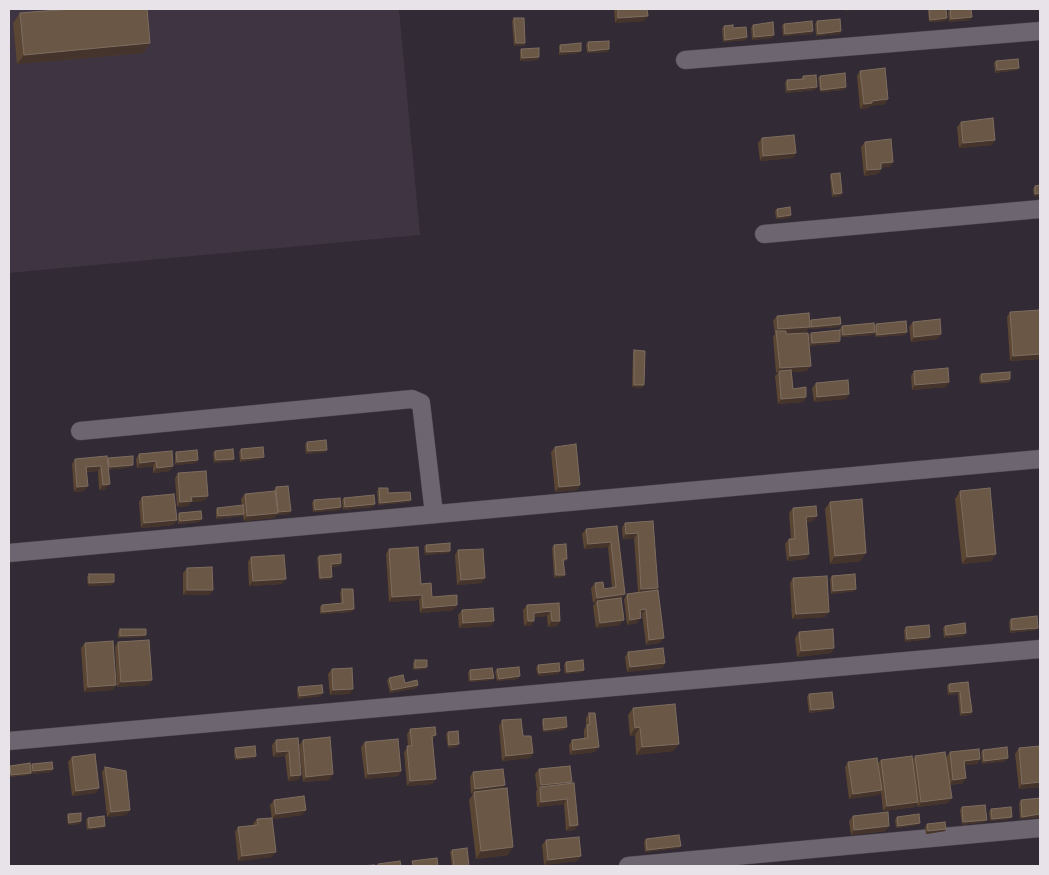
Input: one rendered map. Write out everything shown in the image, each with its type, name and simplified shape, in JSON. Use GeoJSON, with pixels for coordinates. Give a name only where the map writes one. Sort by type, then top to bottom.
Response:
{"type":"FeatureCollection","features":[{"type":"Feature","properties":{"kind":"street"},"geometry":{"type":"LineString","coordinates":[[685,60],[1040,31]]}},
{"type":"Feature","properties":{"kind":"street"},"geometry":{"type":"LineString","coordinates":[[764,234],[1040,209]]}},
{"type":"Feature","properties":{"kind":"street"},"geometry":{"type":"LineString","coordinates":[[80,431],[412,398],[421,403],[434,514]]}},
{"type":"Feature","properties":{"kind":"street"},"geometry":{"type":"LineString","coordinates":[[9,553],[1040,459]]}},
{"type":"Feature","properties":{"kind":"street"},"geometry":{"type":"LineString","coordinates":[[9,741],[1040,649]]}},
{"type":"Feature","properties":{"kind":"street"},"geometry":{"type":"LineString","coordinates":[[628,866],[1040,828]]}},
{"type":"Feature","properties":{"kind":"shaded area"},"geometry":{"type":"Polygon","coordinates":[[[9,9],[399,9],[420,235],[9,273],[9,9]]]}},
{"type":"Feature","properties":{"kind":"building"},"geometry":{"type":"Polygon","coordinates":[[[70,9],[147,9],[150,43],[24,55],[20,13],[70,9]]]}},
{"type":"Feature","properties":{"kind":"building"},"geometry":{"type":"Polygon","coordinates":[[[618,9],[647,9],[648,16],[618,18],[618,9]]]}},
{"type":"Feature","properties":{"kind":"building"},"geometry":{"type":"Polygon","coordinates":[[[946,9],[947,18],[930,20],[929,10],[946,9]]]}},
{"type":"Feature","properties":{"kind":"building"},"geometry":{"type":"Polygon","coordinates":[[[950,9],[971,9],[972,17],[951,19],[950,9]]]}},
{"type":"Feature","properties":{"kind":"building"},"geometry":{"type":"Polygon","coordinates":[[[514,18],[524,18],[525,43],[516,43],[514,18]]]}},
{"type":"Feature","properties":{"kind":"building"},"geometry":{"type":"Polygon","coordinates":[[[840,19],[841,31],[818,34],[817,21],[840,19]]]}},
{"type":"Feature","properties":{"kind":"building"},"geometry":{"type":"Polygon","coordinates":[[[812,21],[813,31],[785,34],[784,24],[812,21]]]}},
{"type":"Feature","properties":{"kind":"building"},"geometry":{"type":"Polygon","coordinates":[[[773,22],[774,35],[754,37],[753,25],[773,22]]]}},
{"type":"Feature","properties":{"kind":"building"},"geometry":{"type":"Polygon","coordinates":[[[733,25],[733,28],[746,27],[747,37],[725,40],[724,26],[733,25]]]}},
{"type":"Feature","properties":{"kind":"building"},"geometry":{"type":"Polygon","coordinates":[[[609,41],[609,49],[589,51],[588,42],[609,41]]]}},
{"type":"Feature","properties":{"kind":"building"},"geometry":{"type":"Polygon","coordinates":[[[581,43],[581,51],[561,52],[560,45],[581,43]]]}},
{"type":"Feature","properties":{"kind":"building"},"geometry":{"type":"Polygon","coordinates":[[[539,48],[539,57],[522,58],[521,49],[539,48]]]}},
{"type":"Feature","properties":{"kind":"building"},"geometry":{"type":"Polygon","coordinates":[[[1018,59],[1019,68],[997,70],[996,61],[1018,59]]]}},
{"type":"Feature","properties":{"kind":"building"},"geometry":{"type":"Polygon","coordinates":[[[885,68],[888,99],[864,104],[860,71],[885,68]]]}},
{"type":"Feature","properties":{"kind":"building"},"geometry":{"type":"Polygon","coordinates":[[[845,73],[846,87],[821,90],[820,76],[845,73]]]}},
{"type":"Feature","properties":{"kind":"building"},"geometry":{"type":"Polygon","coordinates":[[[816,75],[817,87],[788,90],[787,80],[804,79],[803,76],[816,75]]]}},
{"type":"Feature","properties":{"kind":"building"},"geometry":{"type":"Polygon","coordinates":[[[993,118],[995,140],[963,143],[961,122],[993,118]]]}},
{"type":"Feature","properties":{"kind":"building"},"geometry":{"type":"Polygon","coordinates":[[[794,135],[796,153],[763,156],[762,138],[794,135]]]}},
{"type":"Feature","properties":{"kind":"building"},"geometry":{"type":"Polygon","coordinates":[[[891,139],[893,162],[881,163],[881,169],[867,170],[865,142],[891,139]]]}},
{"type":"Feature","properties":{"kind":"building"},"geometry":{"type":"Polygon","coordinates":[[[840,173],[842,193],[834,194],[831,174],[840,173]]]}},
{"type":"Feature","properties":{"kind":"building"},"geometry":{"type":"Polygon","coordinates":[[[1040,185],[1040,193],[1035,194],[1035,186],[1040,185]]]}},
{"type":"Feature","properties":{"kind":"building"},"geometry":{"type":"Polygon","coordinates":[[[790,207],[791,215],[778,217],[777,209],[790,207]]]}},
{"type":"Feature","properties":{"kind":"building"},"geometry":{"type":"Polygon","coordinates":[[[1040,310],[1040,354],[1013,356],[1010,312],[1040,310]]]}},
{"type":"Feature","properties":{"kind":"building"},"geometry":{"type":"Polygon","coordinates":[[[809,313],[810,327],[778,329],[777,316],[809,313]]]}},
{"type":"Feature","properties":{"kind":"building"},"geometry":{"type":"Polygon","coordinates":[[[840,317],[841,324],[811,327],[811,320],[840,317]]]}},
{"type":"Feature","properties":{"kind":"building"},"geometry":{"type":"Polygon","coordinates":[[[940,319],[941,334],[914,337],[913,322],[940,319]]]}},
{"type":"Feature","properties":{"kind":"building"},"geometry":{"type":"Polygon","coordinates":[[[906,321],[907,332],[877,335],[876,324],[906,321]]]}},
{"type":"Feature","properties":{"kind":"building"},"geometry":{"type":"Polygon","coordinates":[[[874,323],[875,332],[843,335],[842,326],[874,323]]]}},
{"type":"Feature","properties":{"kind":"building"},"geometry":{"type":"Polygon","coordinates":[[[840,330],[840,341],[812,343],[811,333],[840,330]]]}},
{"type":"Feature","properties":{"kind":"building"},"geometry":{"type":"Polygon","coordinates":[[[776,331],[786,331],[786,334],[808,333],[811,366],[780,368],[776,331]]]}},
{"type":"Feature","properties":{"kind":"building"},"geometry":{"type":"Polygon","coordinates":[[[634,350],[645,351],[644,385],[634,385],[634,350]]]}},
{"type":"Feature","properties":{"kind":"building"},"geometry":{"type":"Polygon","coordinates":[[[948,368],[949,382],[915,385],[914,371],[948,368]]]}},
{"type":"Feature","properties":{"kind":"building"},"geometry":{"type":"Polygon","coordinates":[[[791,370],[793,389],[806,387],[806,397],[781,399],[779,371],[791,370]]]}},
{"type":"Feature","properties":{"kind":"building"},"geometry":{"type":"Polygon","coordinates":[[[1010,372],[1010,379],[982,382],[981,374],[1010,372]]]}},
{"type":"Feature","properties":{"kind":"building"},"geometry":{"type":"Polygon","coordinates":[[[848,380],[849,394],[817,397],[816,383],[848,380]]]}},
{"type":"Feature","properties":{"kind":"building"},"geometry":{"type":"Polygon","coordinates":[[[326,440],[327,450],[308,451],[307,442],[326,440]]]}},
{"type":"Feature","properties":{"kind":"building"},"geometry":{"type":"Polygon","coordinates":[[[576,444],[580,485],[559,487],[555,447],[576,444]]]}},
{"type":"Feature","properties":{"kind":"building"},"geometry":{"type":"Polygon","coordinates":[[[263,447],[264,457],[242,459],[241,449],[263,447]]]}},
{"type":"Feature","properties":{"kind":"building"},"geometry":{"type":"Polygon","coordinates":[[[233,449],[234,459],[216,460],[215,451],[233,449]]]}},
{"type":"Feature","properties":{"kind":"building"},"geometry":{"type":"Polygon","coordinates":[[[197,450],[198,460],[177,462],[176,452],[197,450]]]}},
{"type":"Feature","properties":{"kind":"building"},"geometry":{"type":"Polygon","coordinates":[[[172,451],[173,466],[157,468],[156,461],[140,463],[139,454],[172,451]]]}},
{"type":"Feature","properties":{"kind":"building"},"geometry":{"type":"Polygon","coordinates":[[[107,456],[110,484],[103,485],[101,466],[86,467],[88,486],[77,487],[75,459],[107,456]]]}},
{"type":"Feature","properties":{"kind":"building"},"geometry":{"type":"Polygon","coordinates":[[[133,456],[133,465],[109,467],[108,458],[133,456]]]}},
{"type":"Feature","properties":{"kind":"building"},"geometry":{"type":"Polygon","coordinates":[[[206,471],[208,496],[191,497],[192,501],[180,502],[178,473],[206,471]]]}},
{"type":"Feature","properties":{"kind":"building"},"geometry":{"type":"Polygon","coordinates":[[[288,486],[291,511],[278,512],[276,487],[288,486]]]}},
{"type":"Feature","properties":{"kind":"building"},"geometry":{"type":"Polygon","coordinates":[[[379,488],[388,488],[388,493],[410,492],[411,500],[380,503],[379,488]]]}},
{"type":"Feature","properties":{"kind":"building"},"geometry":{"type":"Polygon","coordinates":[[[990,488],[996,554],[967,557],[960,491],[990,488]]]}},
{"type":"Feature","properties":{"kind":"building"},"geometry":{"type":"Polygon","coordinates":[[[275,491],[278,513],[247,516],[245,494],[275,491]]]}},
{"type":"Feature","properties":{"kind":"building"},"geometry":{"type":"Polygon","coordinates":[[[174,494],[177,520],[144,523],[142,497],[174,494]]]}},
{"type":"Feature","properties":{"kind":"building"},"geometry":{"type":"Polygon","coordinates":[[[374,495],[375,504],[345,507],[344,498],[374,495]]]}},
{"type":"Feature","properties":{"kind":"building"},"geometry":{"type":"Polygon","coordinates":[[[340,498],[341,507],[315,510],[314,500],[340,498]]]}},
{"type":"Feature","properties":{"kind":"building"},"geometry":{"type":"Polygon","coordinates":[[[862,499],[866,553],[835,556],[830,502],[862,499]]]}},
{"type":"Feature","properties":{"kind":"building"},"geometry":{"type":"Polygon","coordinates":[[[243,505],[244,514],[218,516],[217,508],[243,505]]]}},
{"type":"Feature","properties":{"kind":"building"},"geometry":{"type":"Polygon","coordinates":[[[816,506],[817,516],[806,517],[809,554],[790,556],[789,539],[795,539],[793,508],[816,506]]]}},
{"type":"Feature","properties":{"kind":"building"},"geometry":{"type":"Polygon","coordinates":[[[201,511],[202,519],[180,521],[179,513],[201,511]]]}},
{"type":"Feature","properties":{"kind":"building"},"geometry":{"type":"Polygon","coordinates":[[[653,521],[658,588],[641,589],[638,533],[626,534],[625,523],[653,521]]]}},
{"type":"Feature","properties":{"kind":"building"},"geometry":{"type":"Polygon","coordinates":[[[617,526],[625,594],[597,598],[595,583],[603,582],[604,589],[616,587],[611,542],[588,544],[586,529],[617,526]]]}},
{"type":"Feature","properties":{"kind":"building"},"geometry":{"type":"Polygon","coordinates":[[[450,543],[450,551],[427,552],[426,545],[450,543]]]}},
{"type":"Feature","properties":{"kind":"building"},"geometry":{"type":"Polygon","coordinates":[[[566,544],[567,559],[563,559],[565,575],[556,575],[554,545],[566,544]]]}},
{"type":"Feature","properties":{"kind":"building"},"geometry":{"type":"Polygon","coordinates":[[[418,547],[421,584],[431,583],[432,597],[457,595],[457,605],[423,608],[422,595],[392,597],[389,549],[418,547]]]}},
{"type":"Feature","properties":{"kind":"building"},"geometry":{"type":"Polygon","coordinates":[[[483,549],[485,578],[461,580],[458,550],[483,549]]]}},
{"type":"Feature","properties":{"kind":"building"},"geometry":{"type":"Polygon","coordinates":[[[341,554],[341,563],[331,564],[332,577],[320,578],[319,556],[341,554]]]}},
{"type":"Feature","properties":{"kind":"building"},"geometry":{"type":"Polygon","coordinates":[[[284,555],[286,579],[253,581],[251,557],[284,555]]]}},
{"type":"Feature","properties":{"kind":"building"},"geometry":{"type":"Polygon","coordinates":[[[212,567],[213,590],[187,590],[187,568],[212,567]]]}},
{"type":"Feature","properties":{"kind":"building"},"geometry":{"type":"Polygon","coordinates":[[[89,574],[114,574],[114,582],[89,583],[89,574]]]}},
{"type":"Feature","properties":{"kind":"building"},"geometry":{"type":"Polygon","coordinates":[[[855,574],[856,589],[833,591],[832,576],[855,574]]]}},
{"type":"Feature","properties":{"kind":"building"},"geometry":{"type":"Polygon","coordinates":[[[827,576],[829,612],[796,614],[793,578],[827,576]]]}},
{"type":"Feature","properties":{"kind":"building"},"geometry":{"type":"Polygon","coordinates":[[[342,589],[353,589],[354,609],[322,612],[322,605],[343,603],[342,589]]]}},
{"type":"Feature","properties":{"kind":"building"},"geometry":{"type":"Polygon","coordinates":[[[658,590],[664,638],[649,640],[646,609],[640,610],[641,618],[630,620],[627,594],[658,590]]]}},
{"type":"Feature","properties":{"kind":"building"},"geometry":{"type":"Polygon","coordinates":[[[621,598],[624,620],[600,623],[597,601],[621,598]]]}},
{"type":"Feature","properties":{"kind":"building"},"geometry":{"type":"Polygon","coordinates":[[[559,603],[560,621],[552,621],[551,611],[534,613],[534,621],[528,621],[527,605],[559,603]]]}},
{"type":"Feature","properties":{"kind":"building"},"geometry":{"type":"Polygon","coordinates":[[[493,608],[494,621],[463,623],[462,610],[493,608]]]}},
{"type":"Feature","properties":{"kind":"building"},"geometry":{"type":"Polygon","coordinates":[[[1037,616],[1038,628],[1012,630],[1011,619],[1037,616]]]}},
{"type":"Feature","properties":{"kind":"building"},"geometry":{"type":"Polygon","coordinates":[[[965,623],[966,633],[946,635],[945,626],[965,623]]]}},
{"type":"Feature","properties":{"kind":"building"},"geometry":{"type":"Polygon","coordinates":[[[929,625],[930,637],[907,639],[906,627],[929,625]]]}},
{"type":"Feature","properties":{"kind":"building"},"geometry":{"type":"Polygon","coordinates":[[[120,629],[146,629],[146,635],[120,636],[120,629]]]}},
{"type":"Feature","properties":{"kind":"building"},"geometry":{"type":"Polygon","coordinates":[[[833,629],[834,648],[801,651],[799,632],[833,629]]]}},
{"type":"Feature","properties":{"kind":"building"},"geometry":{"type":"Polygon","coordinates":[[[149,640],[152,680],[121,682],[118,642],[149,640]]]}},
{"type":"Feature","properties":{"kind":"building"},"geometry":{"type":"Polygon","coordinates":[[[113,641],[116,685],[88,687],[85,643],[113,641]]]}},
{"type":"Feature","properties":{"kind":"building"},"geometry":{"type":"Polygon","coordinates":[[[663,648],[665,663],[630,667],[628,652],[663,648]]]}},
{"type":"Feature","properties":{"kind":"building"},"geometry":{"type":"Polygon","coordinates":[[[415,660],[427,660],[427,667],[415,668],[415,660]]]}},
{"type":"Feature","properties":{"kind":"building"},"geometry":{"type":"Polygon","coordinates":[[[583,660],[584,670],[567,672],[566,662],[583,660]]]}},
{"type":"Feature","properties":{"kind":"building"},"geometry":{"type":"Polygon","coordinates":[[[559,663],[560,671],[539,673],[538,665],[559,663]]]}},
{"type":"Feature","properties":{"kind":"building"},"geometry":{"type":"Polygon","coordinates":[[[519,667],[520,676],[499,679],[497,669],[519,667]]]}},
{"type":"Feature","properties":{"kind":"building"},"geometry":{"type":"Polygon","coordinates":[[[352,668],[353,689],[333,690],[332,669],[352,668]]]}},
{"type":"Feature","properties":{"kind":"building"},"geometry":{"type":"Polygon","coordinates":[[[492,668],[494,678],[471,680],[470,670],[492,668]]]}},
{"type":"Feature","properties":{"kind":"building"},"geometry":{"type":"Polygon","coordinates":[[[403,675],[405,683],[417,680],[418,685],[392,690],[389,678],[403,675]]]}},
{"type":"Feature","properties":{"kind":"building"},"geometry":{"type":"Polygon","coordinates":[[[968,682],[972,712],[962,713],[960,691],[950,692],[949,684],[968,682]]]}},
{"type":"Feature","properties":{"kind":"building"},"geometry":{"type":"Polygon","coordinates":[[[322,685],[323,693],[300,696],[298,687],[322,685]]]}},
{"type":"Feature","properties":{"kind":"building"},"geometry":{"type":"Polygon","coordinates":[[[832,692],[834,708],[811,710],[809,694],[832,692]]]}},
{"type":"Feature","properties":{"kind":"building"},"geometry":{"type":"Polygon","coordinates":[[[675,704],[679,744],[642,747],[640,727],[635,728],[633,708],[675,704]]]}},
{"type":"Feature","properties":{"kind":"building"},"geometry":{"type":"Polygon","coordinates":[[[589,713],[595,713],[599,747],[573,750],[572,740],[588,738],[587,725],[590,725],[589,713]]]}},
{"type":"Feature","properties":{"kind":"building"},"geometry":{"type":"Polygon","coordinates":[[[566,717],[567,727],[544,730],[543,719],[566,717]]]}},
{"type":"Feature","properties":{"kind":"building"},"geometry":{"type":"Polygon","coordinates":[[[521,719],[523,736],[531,736],[533,753],[506,756],[502,720],[521,719]]]}},
{"type":"Feature","properties":{"kind":"building"},"geometry":{"type":"Polygon","coordinates":[[[435,727],[436,735],[432,736],[436,779],[410,781],[407,746],[412,746],[410,729],[435,727]]]}},
{"type":"Feature","properties":{"kind":"building"},"geometry":{"type":"Polygon","coordinates":[[[458,731],[459,744],[449,745],[448,732],[458,731]]]}},
{"type":"Feature","properties":{"kind":"building"},"geometry":{"type":"Polygon","coordinates":[[[330,737],[333,774],[306,777],[303,740],[330,737]]]}},
{"type":"Feature","properties":{"kind":"building"},"geometry":{"type":"Polygon","coordinates":[[[298,738],[301,775],[291,776],[289,751],[277,752],[276,740],[298,738]]]}},
{"type":"Feature","properties":{"kind":"building"},"geometry":{"type":"Polygon","coordinates":[[[398,739],[401,771],[368,774],[365,742],[398,739]]]}},
{"type":"Feature","properties":{"kind":"building"},"geometry":{"type":"Polygon","coordinates":[[[255,746],[256,756],[237,758],[235,748],[255,746]]]}},
{"type":"Feature","properties":{"kind":"building"},"geometry":{"type":"Polygon","coordinates":[[[1040,746],[1040,782],[1022,784],[1019,748],[1040,746]]]}},
{"type":"Feature","properties":{"kind":"building"},"geometry":{"type":"Polygon","coordinates":[[[1007,747],[1008,758],[984,761],[983,750],[1007,747]]]}},
{"type":"Feature","properties":{"kind":"building"},"geometry":{"type":"Polygon","coordinates":[[[979,749],[980,759],[964,761],[966,778],[953,780],[950,752],[979,749]]]}},
{"type":"Feature","properties":{"kind":"building"},"geometry":{"type":"Polygon","coordinates":[[[945,752],[952,798],[921,802],[915,756],[945,752]]]}},
{"type":"Feature","properties":{"kind":"building"},"geometry":{"type":"Polygon","coordinates":[[[95,754],[99,788],[76,791],[72,757],[95,754]]]}},
{"type":"Feature","properties":{"kind":"building"},"geometry":{"type":"Polygon","coordinates":[[[912,756],[918,802],[887,806],[881,760],[912,756]]]}},
{"type":"Feature","properties":{"kind":"building"},"geometry":{"type":"Polygon","coordinates":[[[877,758],[882,790],[853,794],[848,762],[877,758]]]}},
{"type":"Feature","properties":{"kind":"building"},"geometry":{"type":"Polygon","coordinates":[[[52,762],[53,769],[33,771],[32,764],[52,762]]]}},
{"type":"Feature","properties":{"kind":"building"},"geometry":{"type":"Polygon","coordinates":[[[30,763],[31,773],[11,775],[10,766],[30,763]]]}},
{"type":"Feature","properties":{"kind":"building"},"geometry":{"type":"Polygon","coordinates":[[[570,766],[572,782],[541,785],[539,769],[570,766]]]}},
{"type":"Feature","properties":{"kind":"building"},"geometry":{"type":"Polygon","coordinates":[[[105,767],[126,771],[130,810],[111,812],[105,767]]]}},
{"type":"Feature","properties":{"kind":"building"},"geometry":{"type":"Polygon","coordinates":[[[503,769],[505,785],[475,789],[473,772],[503,769]]]}},
{"type":"Feature","properties":{"kind":"building"},"geometry":{"type":"Polygon","coordinates":[[[574,783],[578,825],[570,826],[567,799],[541,802],[540,787],[574,783]]]}},
{"type":"Feature","properties":{"kind":"building"},"geometry":{"type":"Polygon","coordinates":[[[507,788],[513,847],[481,851],[474,792],[507,788]]]}},
{"type":"Feature","properties":{"kind":"building"},"geometry":{"type":"Polygon","coordinates":[[[304,796],[306,810],[276,814],[274,800],[304,796]]]}},
{"type":"Feature","properties":{"kind":"building"},"geometry":{"type":"Polygon","coordinates":[[[1040,798],[1040,814],[1022,817],[1021,800],[1040,798]]]}},
{"type":"Feature","properties":{"kind":"building"},"geometry":{"type":"Polygon","coordinates":[[[985,805],[987,820],[963,822],[962,807],[985,805]]]}},
{"type":"Feature","properties":{"kind":"building"},"geometry":{"type":"Polygon","coordinates":[[[1011,807],[1012,817],[992,819],[991,809],[1011,807]]]}},
{"type":"Feature","properties":{"kind":"building"},"geometry":{"type":"Polygon","coordinates":[[[888,812],[889,826],[854,830],[853,816],[888,812]]]}},
{"type":"Feature","properties":{"kind":"building"},"geometry":{"type":"Polygon","coordinates":[[[81,813],[81,821],[69,823],[68,814],[81,813]]]}},
{"type":"Feature","properties":{"kind":"building"},"geometry":{"type":"Polygon","coordinates":[[[919,814],[920,823],[898,826],[897,817],[919,814]]]}},
{"type":"Feature","properties":{"kind":"building"},"geometry":{"type":"Polygon","coordinates":[[[104,816],[105,826],[89,828],[88,818],[104,816]]]}},
{"type":"Feature","properties":{"kind":"building"},"geometry":{"type":"Polygon","coordinates":[[[272,818],[276,852],[242,856],[238,827],[258,825],[257,819],[272,818]]]}},
{"type":"Feature","properties":{"kind":"building"},"geometry":{"type":"Polygon","coordinates":[[[945,822],[946,829],[928,831],[927,824],[945,822]]]}},
{"type":"Feature","properties":{"kind":"building"},"geometry":{"type":"Polygon","coordinates":[[[679,835],[681,846],[647,850],[646,839],[679,835]]]}},
{"type":"Feature","properties":{"kind":"building"},"geometry":{"type":"Polygon","coordinates":[[[579,837],[581,856],[548,860],[546,840],[579,837]]]}},
{"type":"Feature","properties":{"kind":"building"},"geometry":{"type":"Polygon","coordinates":[[[467,848],[469,866],[454,866],[452,850],[467,848]]]}},
{"type":"Feature","properties":{"kind":"building"},"geometry":{"type":"Polygon","coordinates":[[[437,858],[438,866],[413,866],[412,861],[437,858]]]}},
{"type":"Feature","properties":{"kind":"building"},"geometry":{"type":"Polygon","coordinates":[[[400,861],[401,866],[378,866],[378,864],[400,861]]]}}]}
